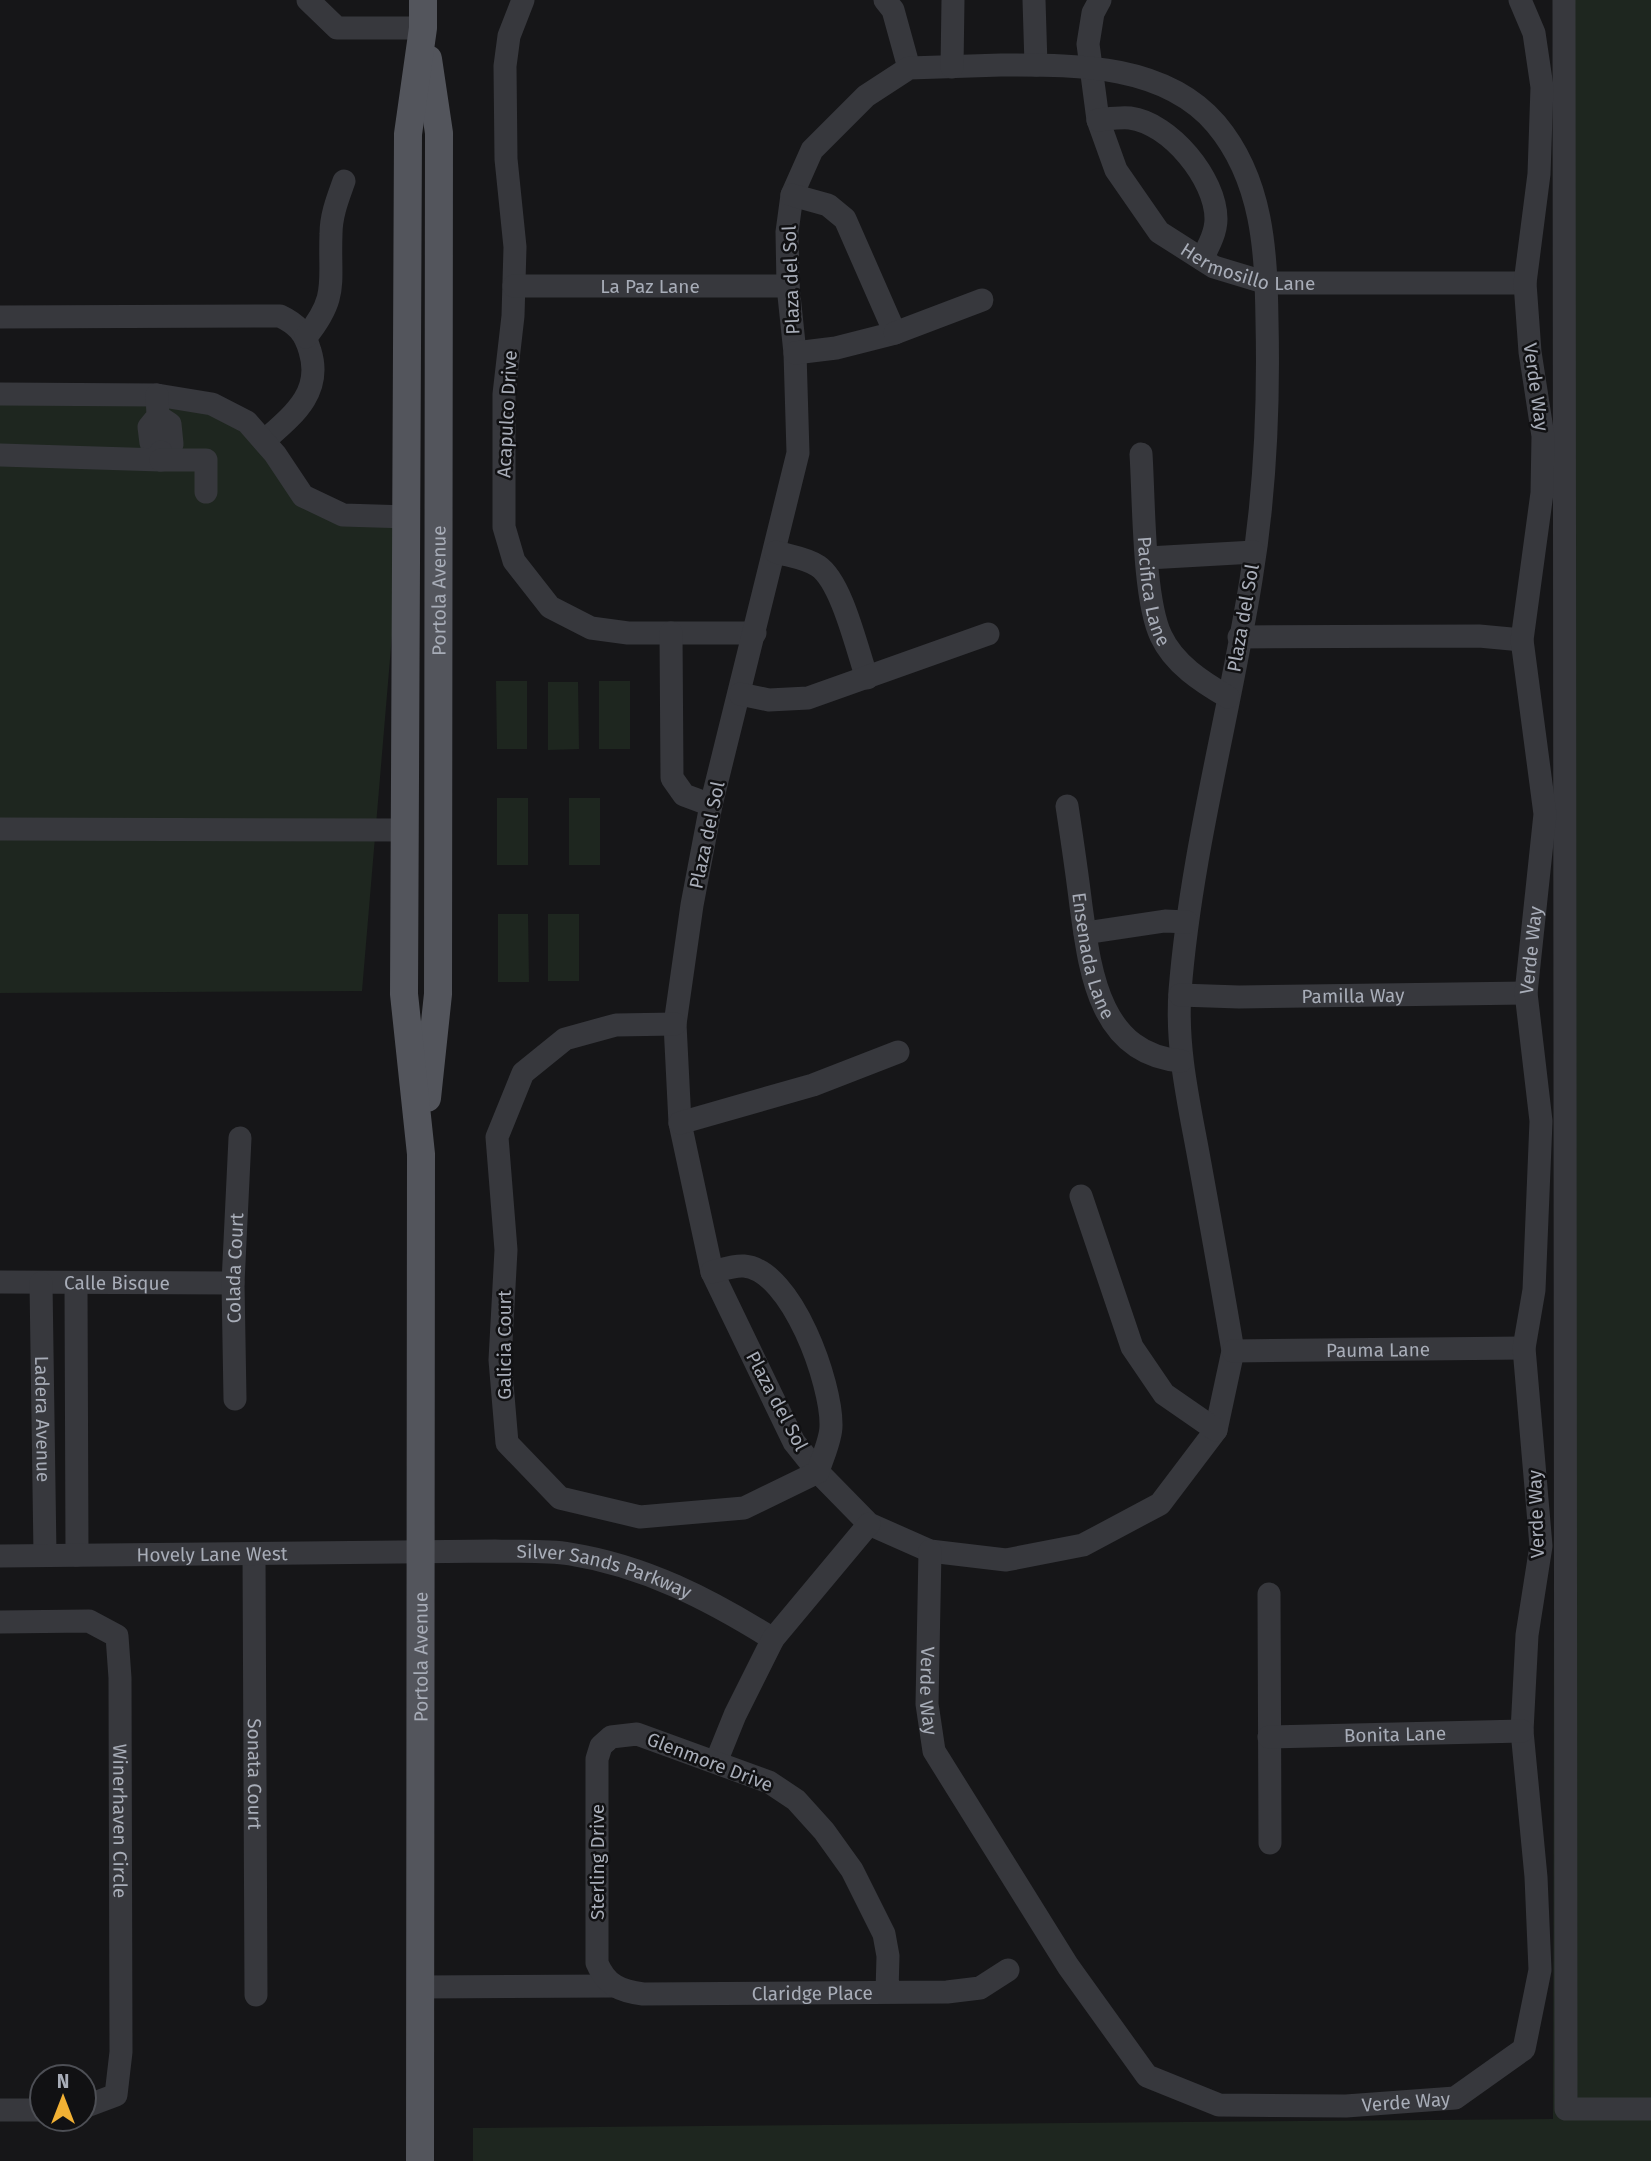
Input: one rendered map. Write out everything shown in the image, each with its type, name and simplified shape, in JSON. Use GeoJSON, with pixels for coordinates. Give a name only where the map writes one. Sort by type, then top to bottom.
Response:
{"type":"FeatureCollection","features":[{"type":"Feature","properties":{"kind":"main road","name":"Portola Avenue"},"geometry":{"type":"LineString","coordinates":[[420,2161],[421,1154],[404,994],[408,134],[423,28],[423,0]]}},
{"type":"Feature","properties":{"kind":"main road","name":"Portola Avenue"},"geometry":{"type":"LineString","coordinates":[[421,1154],[438,994],[439,133],[423,28]]}},
{"type":"Feature","properties":{"kind":"main road"},"geometry":{"type":"LineString","coordinates":[[408,517],[421,526],[426,643],[438,668]]}},
{"type":"Feature","properties":{"kind":"street"},"geometry":{"type":"LineString","coordinates":[[309,0],[337,28],[423,28]]}},
{"type":"Feature","properties":{"kind":"street","name":"Acapulco Drive"},"geometry":{"type":"LineString","coordinates":[[523,0],[509,36],[505,66],[506,159],[515,247],[505,394],[504,527],[514,561],[550,607],[591,628],[628,633],[755,632]]}},
{"type":"Feature","properties":{"kind":"street"},"geometry":{"type":"LineString","coordinates":[[885,0],[893,10],[909,68]]}},
{"type":"Feature","properties":{"kind":"street"},"geometry":{"type":"LineString","coordinates":[[952,67],[954,0]]}},
{"type":"Feature","properties":{"kind":"street"},"geometry":{"type":"LineString","coordinates":[[1034,0],[1036,65]]}},
{"type":"Feature","properties":{"kind":"street"},"geometry":{"type":"LineString","coordinates":[[1090,66],[1087,44],[1093,13],[1100,0]]}},
{"type":"Feature","properties":{"kind":"street","name":"Verde Way"},"geometry":{"type":"LineString","coordinates":[[930,1551],[927,1704],[934,1751],[1068,1966],[1147,2076],[1219,2105],[1346,2106],[1455,2098],[1524,2049],[1541,1970],[1536,1877],[1522,1731],[1527,1635],[1541,1546],[1524,1348],[1534,1290],[1541,1121],[1526,993],[1545,814],[1522,640],[1542,493],[1543,436],[1530,352],[1525,283],[1539,174],[1542,87],[1534,33],[1520,0]]}},
{"type":"Feature","properties":{"kind":"street"},"geometry":{"type":"LineString","coordinates":[[1564,0],[1566,2109],[1651,2109]]}},
{"type":"Feature","properties":{"kind":"street","name":"Plaza del Sol"},"geometry":{"type":"LineString","coordinates":[[1090,66],[1136,76],[1176,92],[1214,122],[1243,163],[1257,200],[1267,284],[1269,375],[1254,552],[1187,922],[1180,995],[1181,1061],[1233,1351],[1216,1430],[1160,1504],[1083,1545],[1006,1560],[930,1551],[869,1524],[818,1472],[794,1442],[712,1272],[680,1123],[675,1024],[711,805],[776,552],[798,453],[795,353],[788,286],[787,232],[792,195],[812,150],[866,96],[909,68],[952,67],[1090,66]]}},
{"type":"Feature","properties":{"kind":"street","name":"Hermosillo Lane"},"geometry":{"type":"LineString","coordinates":[[1090,66],[1098,120],[1116,170],[1159,232],[1214,267],[1267,284],[1525,283]]}},
{"type":"Feature","properties":{"kind":"street"},"geometry":{"type":"LineString","coordinates":[[1098,120],[1129,118],[1147,122],[1184,150],[1203,177],[1216,216],[1214,230],[1202,260]]}},
{"type":"Feature","properties":{"kind":"street"},"geometry":{"type":"LineString","coordinates":[[306,337],[323,315],[330,297],[334,209],[344,181]]}},
{"type":"Feature","properties":{"kind":"street"},"geometry":{"type":"LineString","coordinates":[[792,195],[828,205],[845,219],[895,333]]}},
{"type":"Feature","properties":{"kind":"street","name":"La Paz Lane"},"geometry":{"type":"LineString","coordinates":[[514,286],[788,286]]}},
{"type":"Feature","properties":{"kind":"street"},"geometry":{"type":"LineString","coordinates":[[795,353],[836,348],[895,333],[982,300]]}},
{"type":"Feature","properties":{"kind":"street"},"geometry":{"type":"LineString","coordinates":[[0,317],[280,316],[294,322],[306,337],[314,365],[311,392],[264,442]]}},
{"type":"Feature","properties":{"kind":"street"},"geometry":{"type":"LineString","coordinates":[[0,394],[158,406],[212,404],[247,422],[303,496],[343,515],[408,517]]}},
{"type":"Feature","properties":{"kind":"street"},"geometry":{"type":"LineString","coordinates":[[158,406],[149,428],[152,443],[161,456]]}},
{"type":"Feature","properties":{"kind":"street","name":"Pacifica Lane"},"geometry":{"type":"LineString","coordinates":[[1141,454],[1150,587],[1161,636],[1192,676],[1228,697]]}},
{"type":"Feature","properties":{"kind":"street"},"geometry":{"type":"LineString","coordinates":[[0,455],[161,456],[206,460],[206,492]]}},
{"type":"Feature","properties":{"kind":"street"},"geometry":{"type":"LineString","coordinates":[[776,552],[820,567],[832,583],[867,678]]}},
{"type":"Feature","properties":{"kind":"street"},"geometry":{"type":"LineString","coordinates":[[1148,558],[1254,552]]}},
{"type":"Feature","properties":{"kind":"street"},"geometry":{"type":"LineString","coordinates":[[671,633],[672,778],[684,794],[711,805]]}},
{"type":"Feature","properties":{"kind":"street"},"geometry":{"type":"LineString","coordinates":[[740,694],[769,701],[793,701],[867,678],[988,634]]}},
{"type":"Feature","properties":{"kind":"street"},"geometry":{"type":"LineString","coordinates":[[1239,637],[1479,636],[1522,640]]}},
{"type":"Feature","properties":{"kind":"street","name":"Ensenada Lane"},"geometry":{"type":"LineString","coordinates":[[1068,806],[1092,981],[1105,1012],[1117,1028],[1150,1053],[1167,1060],[1181,1061]]}},
{"type":"Feature","properties":{"kind":"street"},"geometry":{"type":"LineString","coordinates":[[0,830],[405,830]]}},
{"type":"Feature","properties":{"kind":"street"},"geometry":{"type":"LineString","coordinates":[[1085,933],[1165,921],[1187,922]]}},
{"type":"Feature","properties":{"kind":"street","name":"Pamilla Way"},"geometry":{"type":"LineString","coordinates":[[1180,995],[1239,997],[1526,993]]}},
{"type":"Feature","properties":{"kind":"street","name":"Galicia Court"},"geometry":{"type":"LineString","coordinates":[[675,1024],[616,1026],[565,1039],[523,1073],[497,1137],[506,1250],[500,1360],[506,1443],[560,1498],[640,1517],[744,1508],[818,1472]]}},
{"type":"Feature","properties":{"kind":"street"},"geometry":{"type":"LineString","coordinates":[[680,1123],[813,1085],[898,1052]]}},
{"type":"Feature","properties":{"kind":"street","name":"Colada Court"},"geometry":{"type":"LineString","coordinates":[[234,1399],[233,1283],[240,1138]]}},
{"type":"Feature","properties":{"kind":"street"},"geometry":{"type":"LineString","coordinates":[[1081,1196],[1132,1347],[1164,1394],[1216,1430]]}},
{"type":"Feature","properties":{"kind":"street"},"geometry":{"type":"LineString","coordinates":[[712,1272],[744,1266],[772,1278],[791,1303],[812,1345],[826,1392],[831,1427],[818,1472]]}},
{"type":"Feature","properties":{"kind":"street","name":"Calle Bisque"},"geometry":{"type":"LineString","coordinates":[[0,1282],[76,1285],[233,1283]]}},
{"type":"Feature","properties":{"kind":"street","name":"Ladera Avenue"},"geometry":{"type":"LineString","coordinates":[[41,1283],[45,1555]]}},
{"type":"Feature","properties":{"kind":"street","name":"Ladera Avenue"},"geometry":{"type":"LineString","coordinates":[[76,1285],[77,1555]]}},
{"type":"Feature","properties":{"kind":"street","name":"Pauma Lane"},"geometry":{"type":"LineString","coordinates":[[1233,1351],[1524,1348]]}},
{"type":"Feature","properties":{"kind":"street"},"geometry":{"type":"LineString","coordinates":[[42,1377],[76,1376]]}},
{"type":"Feature","properties":{"kind":"street"},"geometry":{"type":"LineString","coordinates":[[716,1762],[734,1715],[773,1639],[869,1524]]}},
{"type":"Feature","properties":{"kind":"street","name":"Hovely Lane West"},"geometry":{"type":"LineString","coordinates":[[0,1556],[422,1553]]}},
{"type":"Feature","properties":{"kind":"street","name":"Silver Sands Parkway"},"geometry":{"type":"LineString","coordinates":[[422,1553],[568,1554],[643,1572],[718,1604],[773,1639]]}},
{"type":"Feature","properties":{"kind":"street","name":"Sonata Court"},"geometry":{"type":"LineString","coordinates":[[254,1554],[256,1995]]}},
{"type":"Feature","properties":{"kind":"street"},"geometry":{"type":"LineString","coordinates":[[1269,1594],[1270,1843]]}},
{"type":"Feature","properties":{"kind":"street","name":"Winerhaven Circle"},"geometry":{"type":"LineString","coordinates":[[0,1622],[89,1621],[117,1636],[120,1678],[121,2052],[116,2095],[98,2102]]}},
{"type":"Feature","properties":{"kind":"street","name":"Bonita Lane"},"geometry":{"type":"LineString","coordinates":[[1269,1737],[1522,1731]]}},
{"type":"Feature","properties":{"kind":"street","name":"Glenmore Drive"},"geometry":{"type":"LineString","coordinates":[[611,1737],[637,1734],[769,1782],[796,1800],[824,1831],[852,1870],[884,1934],[888,1956],[887,1992]]}},
{"type":"Feature","properties":{"kind":"street","name":"Sterling Drive"},"geometry":{"type":"LineString","coordinates":[[611,1737],[601,1746],[597,1759],[597,1949],[602,1975],[613,1986]]}},
{"type":"Feature","properties":{"kind":"street","name":"Claridge Place"},"geometry":{"type":"LineString","coordinates":[[421,1987],[613,1986],[643,1994],[947,1992],[980,1988],[1008,1970]]}},
{"type":"Feature","properties":{"kind":"street"},"geometry":{"type":"LineString","coordinates":[[0,2110],[28,2110]]}},
{"type":"Feature","properties":{"kind":"shaded area"},"geometry":{"type":"Polygon","coordinates":[[[1557,0],[1651,0],[1651,2161],[473,2161],[473,2128],[1553,2119],[1557,0]]]}},
{"type":"Feature","properties":{"kind":"shaded area"},"geometry":{"type":"Polygon","coordinates":[[[0,388],[157,395],[247,422],[303,496],[402,517],[362,991],[0,993],[0,388]]]}},
{"type":"Feature","properties":{"kind":"shaded area"},"geometry":{"type":"Polygon","coordinates":[[[496,681],[527,681],[527,749],[497,749],[496,681]]]}},
{"type":"Feature","properties":{"kind":"shaded area"},"geometry":{"type":"Polygon","coordinates":[[[599,681],[630,681],[630,749],[599,749],[599,681]]]}},
{"type":"Feature","properties":{"kind":"shaded area"},"geometry":{"type":"Polygon","coordinates":[[[548,682],[578,682],[579,749],[548,750],[548,682]]]}},
{"type":"Feature","properties":{"kind":"shaded area"},"geometry":{"type":"Polygon","coordinates":[[[497,798],[528,798],[528,865],[497,865],[497,798]]]}},
{"type":"Feature","properties":{"kind":"shaded area"},"geometry":{"type":"Polygon","coordinates":[[[569,798],[600,798],[600,865],[569,865],[569,798]]]}},
{"type":"Feature","properties":{"kind":"shaded area"},"geometry":{"type":"Polygon","coordinates":[[[498,914],[528,914],[529,982],[498,982],[498,914]]]}},
{"type":"Feature","properties":{"kind":"shaded area"},"geometry":{"type":"Polygon","coordinates":[[[548,914],[579,914],[579,981],[548,981],[548,914]]]}}]}
